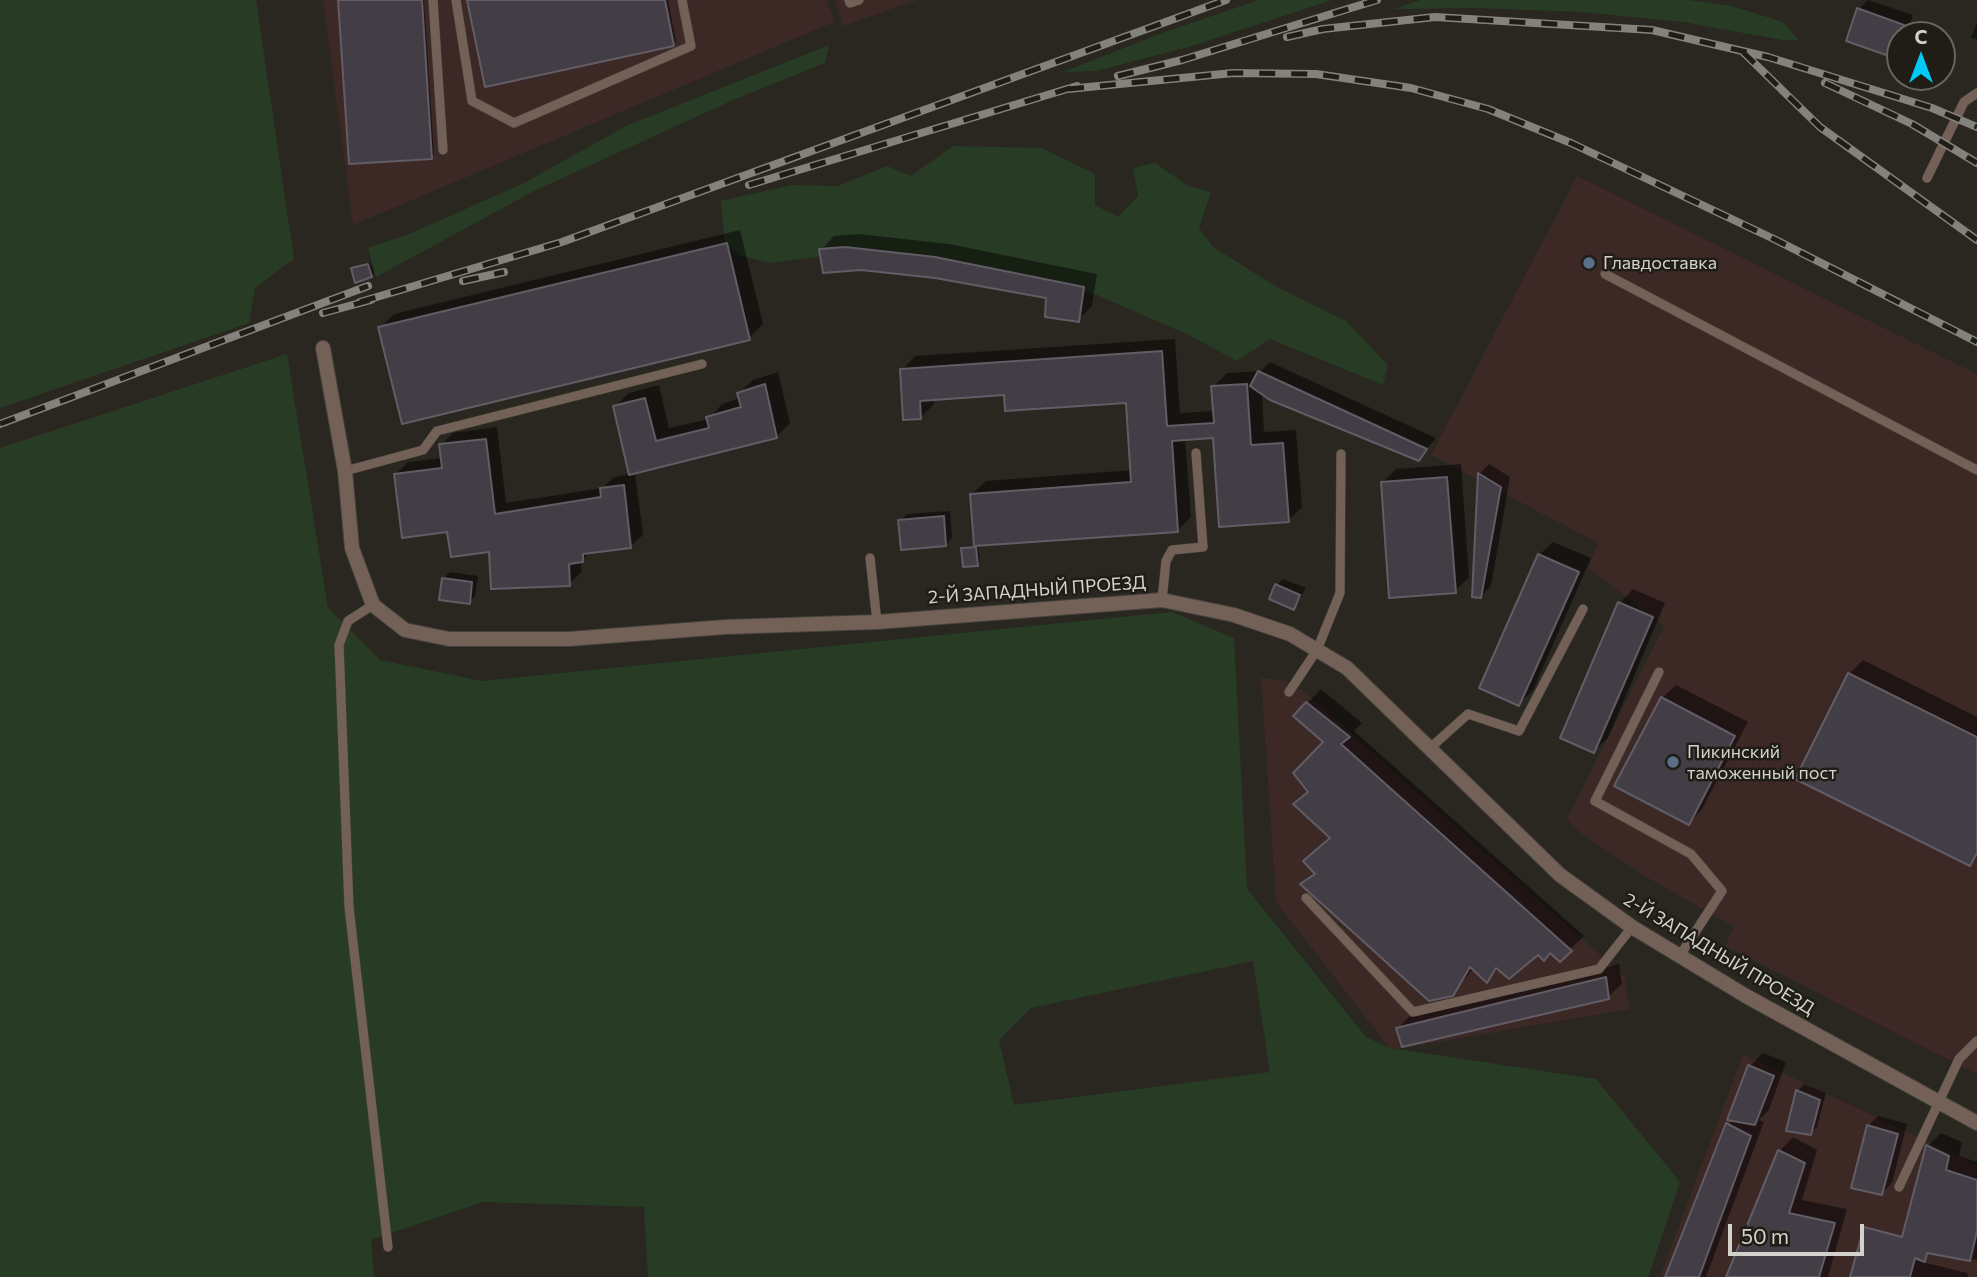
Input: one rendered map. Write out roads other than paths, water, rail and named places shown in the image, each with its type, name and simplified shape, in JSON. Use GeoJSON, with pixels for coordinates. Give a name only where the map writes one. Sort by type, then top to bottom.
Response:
{"type":"FeatureCollection","features":[{"type":"Feature","properties":{"kind":"street"},"geometry":{"type":"LineString","coordinates":[[323,348],[345,471],[352,548],[373,605]]}},
{"type":"Feature","properties":{"kind":"street","name":"2-Й ЗАПАДНЫЙ ПРОЕЗД"},"geometry":{"type":"LineString","coordinates":[[373,605],[405,630],[449,639],[569,639],[725,627],[877,622],[1162,600],[1234,615],[1290,634],[1347,668],[1560,875],[1632,927],[1679,957],[1977,1123]]}},
{"type":"Feature","properties":{"kind":"lane"},"geometry":{"type":"LineString","coordinates":[[433,0],[443,149]]}},
{"type":"Feature","properties":{"kind":"lane"},"geometry":{"type":"LineString","coordinates":[[456,0],[472,101],[514,123],[691,46],[682,0]]}},
{"type":"Feature","properties":{"kind":"lane"},"geometry":{"type":"LineString","coordinates":[[849,0],[850,3],[859,0]]}},
{"type":"Feature","properties":{"kind":"lane"},"geometry":{"type":"LineString","coordinates":[[1927,178],[1964,102],[1977,93]]}},
{"type":"Feature","properties":{"kind":"lane"},"geometry":{"type":"LineString","coordinates":[[1605,274],[1977,470]]}},
{"type":"Feature","properties":{"kind":"lane"},"geometry":{"type":"LineString","coordinates":[[345,471],[423,450],[437,431],[702,364]]}},
{"type":"Feature","properties":{"kind":"lane"},"geometry":{"type":"LineString","coordinates":[[1162,600],[1166,561],[1172,550],[1203,547],[1196,453]]}},
{"type":"Feature","properties":{"kind":"lane"},"geometry":{"type":"LineString","coordinates":[[1289,691],[1317,650],[1340,593],[1341,454]]}},
{"type":"Feature","properties":{"kind":"lane"},"geometry":{"type":"LineString","coordinates":[[870,558],[877,622]]}},
{"type":"Feature","properties":{"kind":"lane"},"geometry":{"type":"LineString","coordinates":[[373,605],[348,621],[339,645],[349,907],[388,1247]]}},
{"type":"Feature","properties":{"kind":"lane"},"geometry":{"type":"LineString","coordinates":[[1429,749],[1468,714],[1519,731],[1583,609]]}},
{"type":"Feature","properties":{"kind":"lane"},"geometry":{"type":"LineString","coordinates":[[1659,672],[1595,801],[1690,854],[1722,891],[1679,957]]}},
{"type":"Feature","properties":{"kind":"lane"},"geometry":{"type":"LineString","coordinates":[[1306,898],[1413,1012],[1599,969],[1632,927]]}},
{"type":"Feature","properties":{"kind":"lane"},"geometry":{"type":"LineString","coordinates":[[1899,1187],[1959,1059],[1977,1041]]}},
{"type":"Feature","properties":{"kind":"railway"},"geometry":{"type":"LineString","coordinates":[[360,302],[562,242],[1226,0]]}},
{"type":"Feature","properties":{"kind":"railway"},"geometry":{"type":"LineString","coordinates":[[1118,76],[1182,60],[1377,0]]}},
{"type":"Feature","properties":{"kind":"railway"},"geometry":{"type":"LineString","coordinates":[[1287,37],[1323,29],[1435,17],[1652,30],[1768,57],[1932,108],[1977,127]]}},
{"type":"Feature","properties":{"kind":"railway"},"geometry":{"type":"LineString","coordinates":[[1743,52],[1820,127],[1977,240]]}},
{"type":"Feature","properties":{"kind":"railway"},"geometry":{"type":"LineString","coordinates":[[1068,89],[1233,73],[1316,74],[1411,88],[1488,109],[1571,143],[1776,240],[1977,342]]}},
{"type":"Feature","properties":{"kind":"railway"},"geometry":{"type":"LineString","coordinates":[[1825,83],[1912,124],[1977,163]]}},
{"type":"Feature","properties":{"kind":"railway"},"geometry":{"type":"LineString","coordinates":[[749,185],[1077,86]]}},
{"type":"Feature","properties":{"kind":"railway"},"geometry":{"type":"LineString","coordinates":[[463,281],[504,272]]}},
{"type":"Feature","properties":{"kind":"railway"},"geometry":{"type":"LineString","coordinates":[[0,424],[368,286]]}},
{"type":"Feature","properties":{"kind":"railway"},"geometry":{"type":"LineString","coordinates":[[323,313],[371,300]]}},
{"type":"Feature","properties":{"kind":"place","name":"Главдоставка"},"geometry":{"type":"Point","coordinates":[1589,263]}},
{"type":"Feature","properties":{"kind":"place","name":"Пикинский таможенный пост"},"geometry":{"type":"Point","coordinates":[1673,762]}}]}
